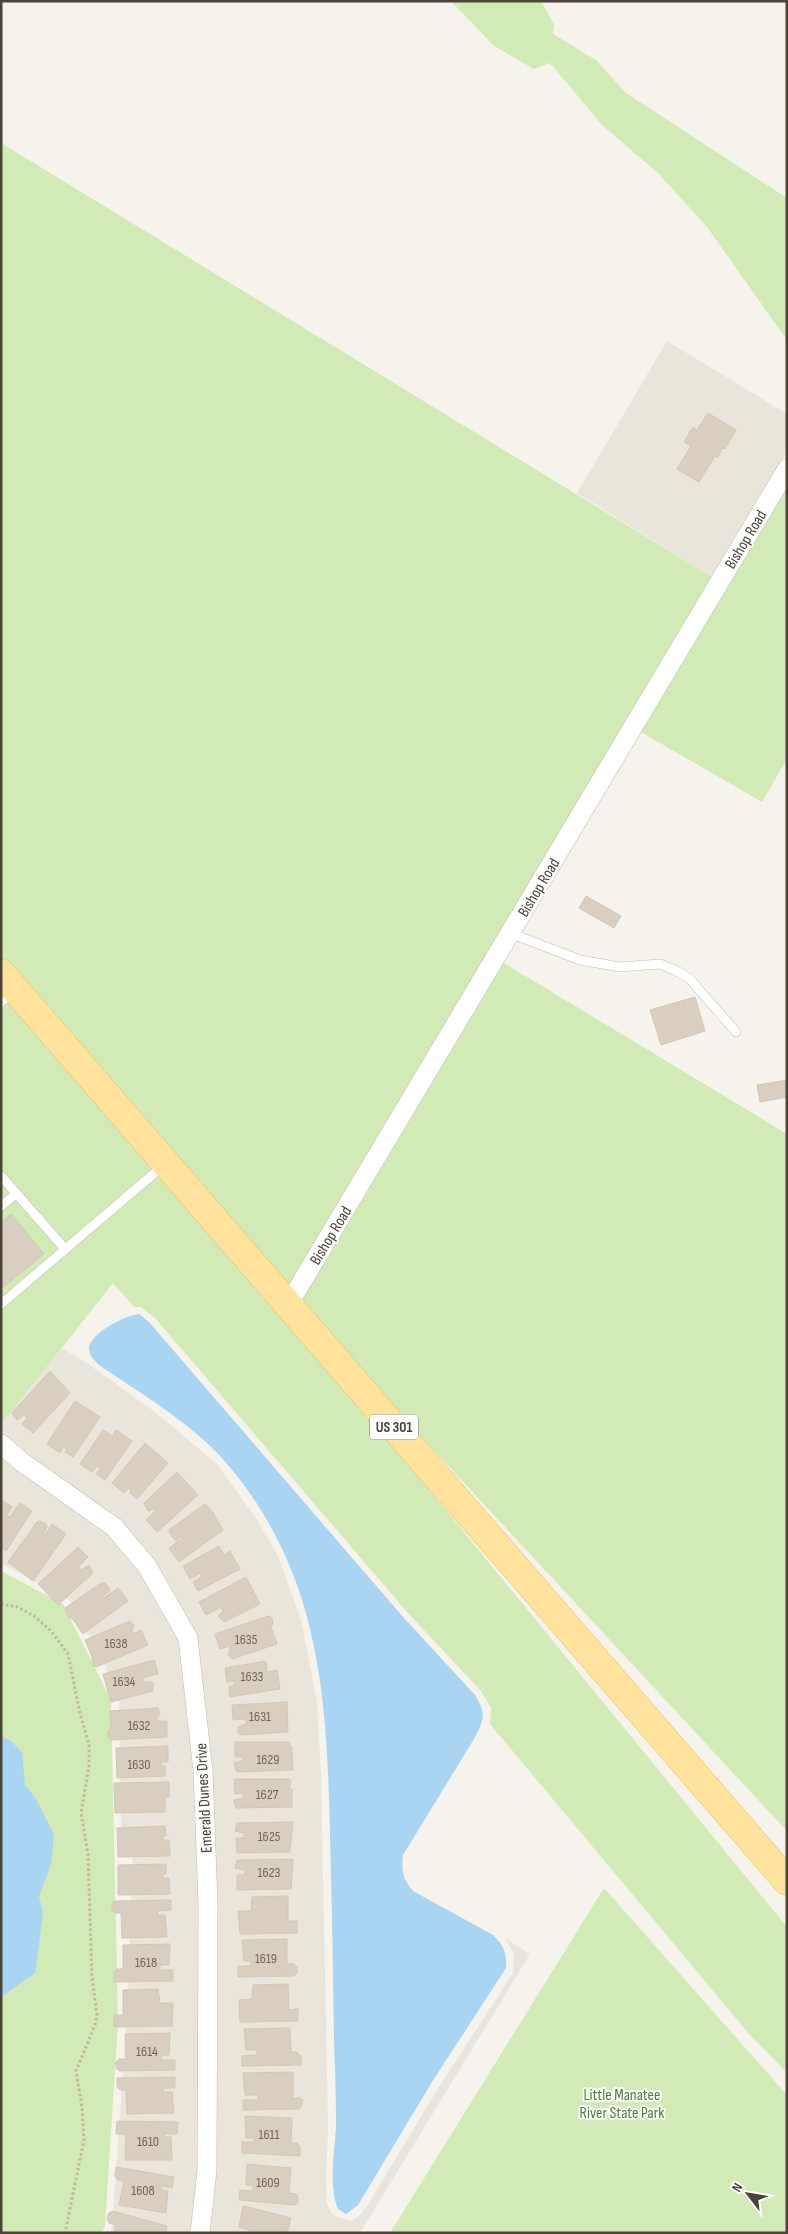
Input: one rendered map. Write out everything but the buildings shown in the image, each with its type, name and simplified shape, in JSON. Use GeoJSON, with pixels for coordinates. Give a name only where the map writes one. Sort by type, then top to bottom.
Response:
{"type":"FeatureCollection","features":[{"type":"Feature","properties":{"kind":"main road","name":"US 301"},"geometry":{"type":"LineString","coordinates":[[6,988],[166,1163],[787,1881]]}},
{"type":"Feature","properties":{"kind":"street","name":"Bishop Road"},"geometry":{"type":"LineString","coordinates":[[288,1305],[787,469]]}},
{"type":"Feature","properties":{"kind":"street","name":"Emerald Dunes Drive"},"geometry":{"type":"LineString","coordinates":[[1,1444],[22,1462],[114,1527],[147,1566],[188,1638],[203,1772],[208,1904],[207,2171],[200,2233]]}},
{"type":"Feature","properties":{"kind":"lane"},"geometry":{"type":"LineString","coordinates":[[510,933],[580,960],[620,967],[660,964],[675,970],[688,978],[736,1032]]}},
{"type":"Feature","properties":{"kind":"lane"},"geometry":{"type":"LineString","coordinates":[[1,1304],[166,1163]]}},
{"type":"Feature","properties":{"kind":"lane"},"geometry":{"type":"LineString","coordinates":[[1,1176],[65,1249]]}},
{"type":"Feature","properties":{"kind":"lane"},"geometry":{"type":"LineString","coordinates":[[1,1206],[16,1194]]}},
{"type":"Feature","properties":{"kind":"path"},"geometry":{"type":"LineString","coordinates":[[1,1604],[18,1607],[34,1616],[51,1631],[68,1654],[79,1709],[89,1745],[89,1766],[81,1813],[88,1854],[92,1977],[97,2015],[95,2025],[76,2071],[82,2108],[84,2140],[66,2233]]}},
{"type":"Feature","properties":{"kind":"shaded area"},"geometry":{"type":"Polygon","coordinates":[[[667,341],[787,414],[787,451],[712,577],[577,493],[667,341]]]}},
{"type":"Feature","properties":{"kind":"shaded area"},"geometry":{"type":"Polygon","coordinates":[[[62,1348],[88,1364],[155,1412],[216,1463],[256,1518],[278,1556],[301,1620],[317,1702],[321,1774],[328,2124],[326,2187],[327,2203],[331,2213],[350,2221],[358,2217],[365,2209],[439,2087],[513,1973],[514,1954],[505,1938],[530,1954],[360,2233],[209,2233],[197,1638],[155,1563],[1,1433],[1,1425],[62,1348]]]}},
{"type":"Feature","properties":{"kind":"shaded area"},"geometry":{"type":"Polygon","coordinates":[[[1,1455],[108,1533],[139,1570],[179,1640],[194,1771],[199,1903],[198,2170],[190,2233],[110,2233],[112,2227],[127,2014],[133,1847],[121,1827],[119,1701],[96,1643],[84,1630],[70,1601],[1,1563],[1,1455]]]}},
{"type":"Feature","properties":{"kind":"green space"},"geometry":{"type":"Polygon","coordinates":[[[451,1],[541,1],[554,24],[553,34],[596,60],[626,93],[787,198],[787,340],[707,227],[658,173],[602,125],[550,63],[534,69],[494,46],[451,1]]]}},
{"type":"Feature","properties":{"kind":"green space"},"geometry":{"type":"Polygon","coordinates":[[[1,143],[712,577],[286,1290],[1,960],[1,143]]]}},
{"type":"Feature","properties":{"kind":"green space"},"geometry":{"type":"Polygon","coordinates":[[[787,488],[787,759],[762,802],[641,732],[787,488]]]}},
{"type":"Feature","properties":{"kind":"green space"},"geometry":{"type":"Polygon","coordinates":[[[504,963],[787,1134],[787,1831],[299,1305],[504,963]]]}},
{"type":"Feature","properties":{"kind":"green space"},"geometry":{"type":"Polygon","coordinates":[[[1,986],[283,1311],[787,1927],[787,2073],[750,2035],[490,1724],[491,1708],[481,1691],[408,1613],[155,1318],[141,1307],[134,1307],[113,1283],[1,1425],[1,986]]]}},
{"type":"Feature","properties":{"kind":"green space"},"geometry":{"type":"Polygon","coordinates":[[[1,1571],[63,1604],[111,1700],[118,2022],[105,2226],[102,2233],[1,2233],[1,1571]]]}},
{"type":"Feature","properties":{"kind":"green space","name":"Little Manatee River State Park"},"geometry":{"type":"Polygon","coordinates":[[[604,1888],[787,2095],[787,2233],[390,2233],[604,1888]]]}},
{"type":"Feature","properties":{"kind":"water"},"geometry":{"type":"Polygon","coordinates":[[[139,1314],[149,1322],[403,1617],[475,1695],[483,1712],[482,1722],[474,1739],[403,1855],[402,1866],[405,1879],[413,1891],[493,1935],[504,1950],[506,1968],[432,2082],[358,2205],[346,2214],[338,2209],[333,2189],[336,2114],[329,1783],[326,1733],[312,1636],[298,1589],[280,1544],[255,1500],[222,1458],[179,1420],[99,1365],[91,1356],[89,1348],[95,1336],[118,1321],[139,1314]]]}},
{"type":"Feature","properties":{"kind":"water"},"geometry":{"type":"Polygon","coordinates":[[[1,1736],[11,1741],[22,1752],[25,1785],[36,1799],[54,1834],[51,1864],[39,1896],[43,1913],[35,1973],[1,1997],[1,1736]]]}}]}
